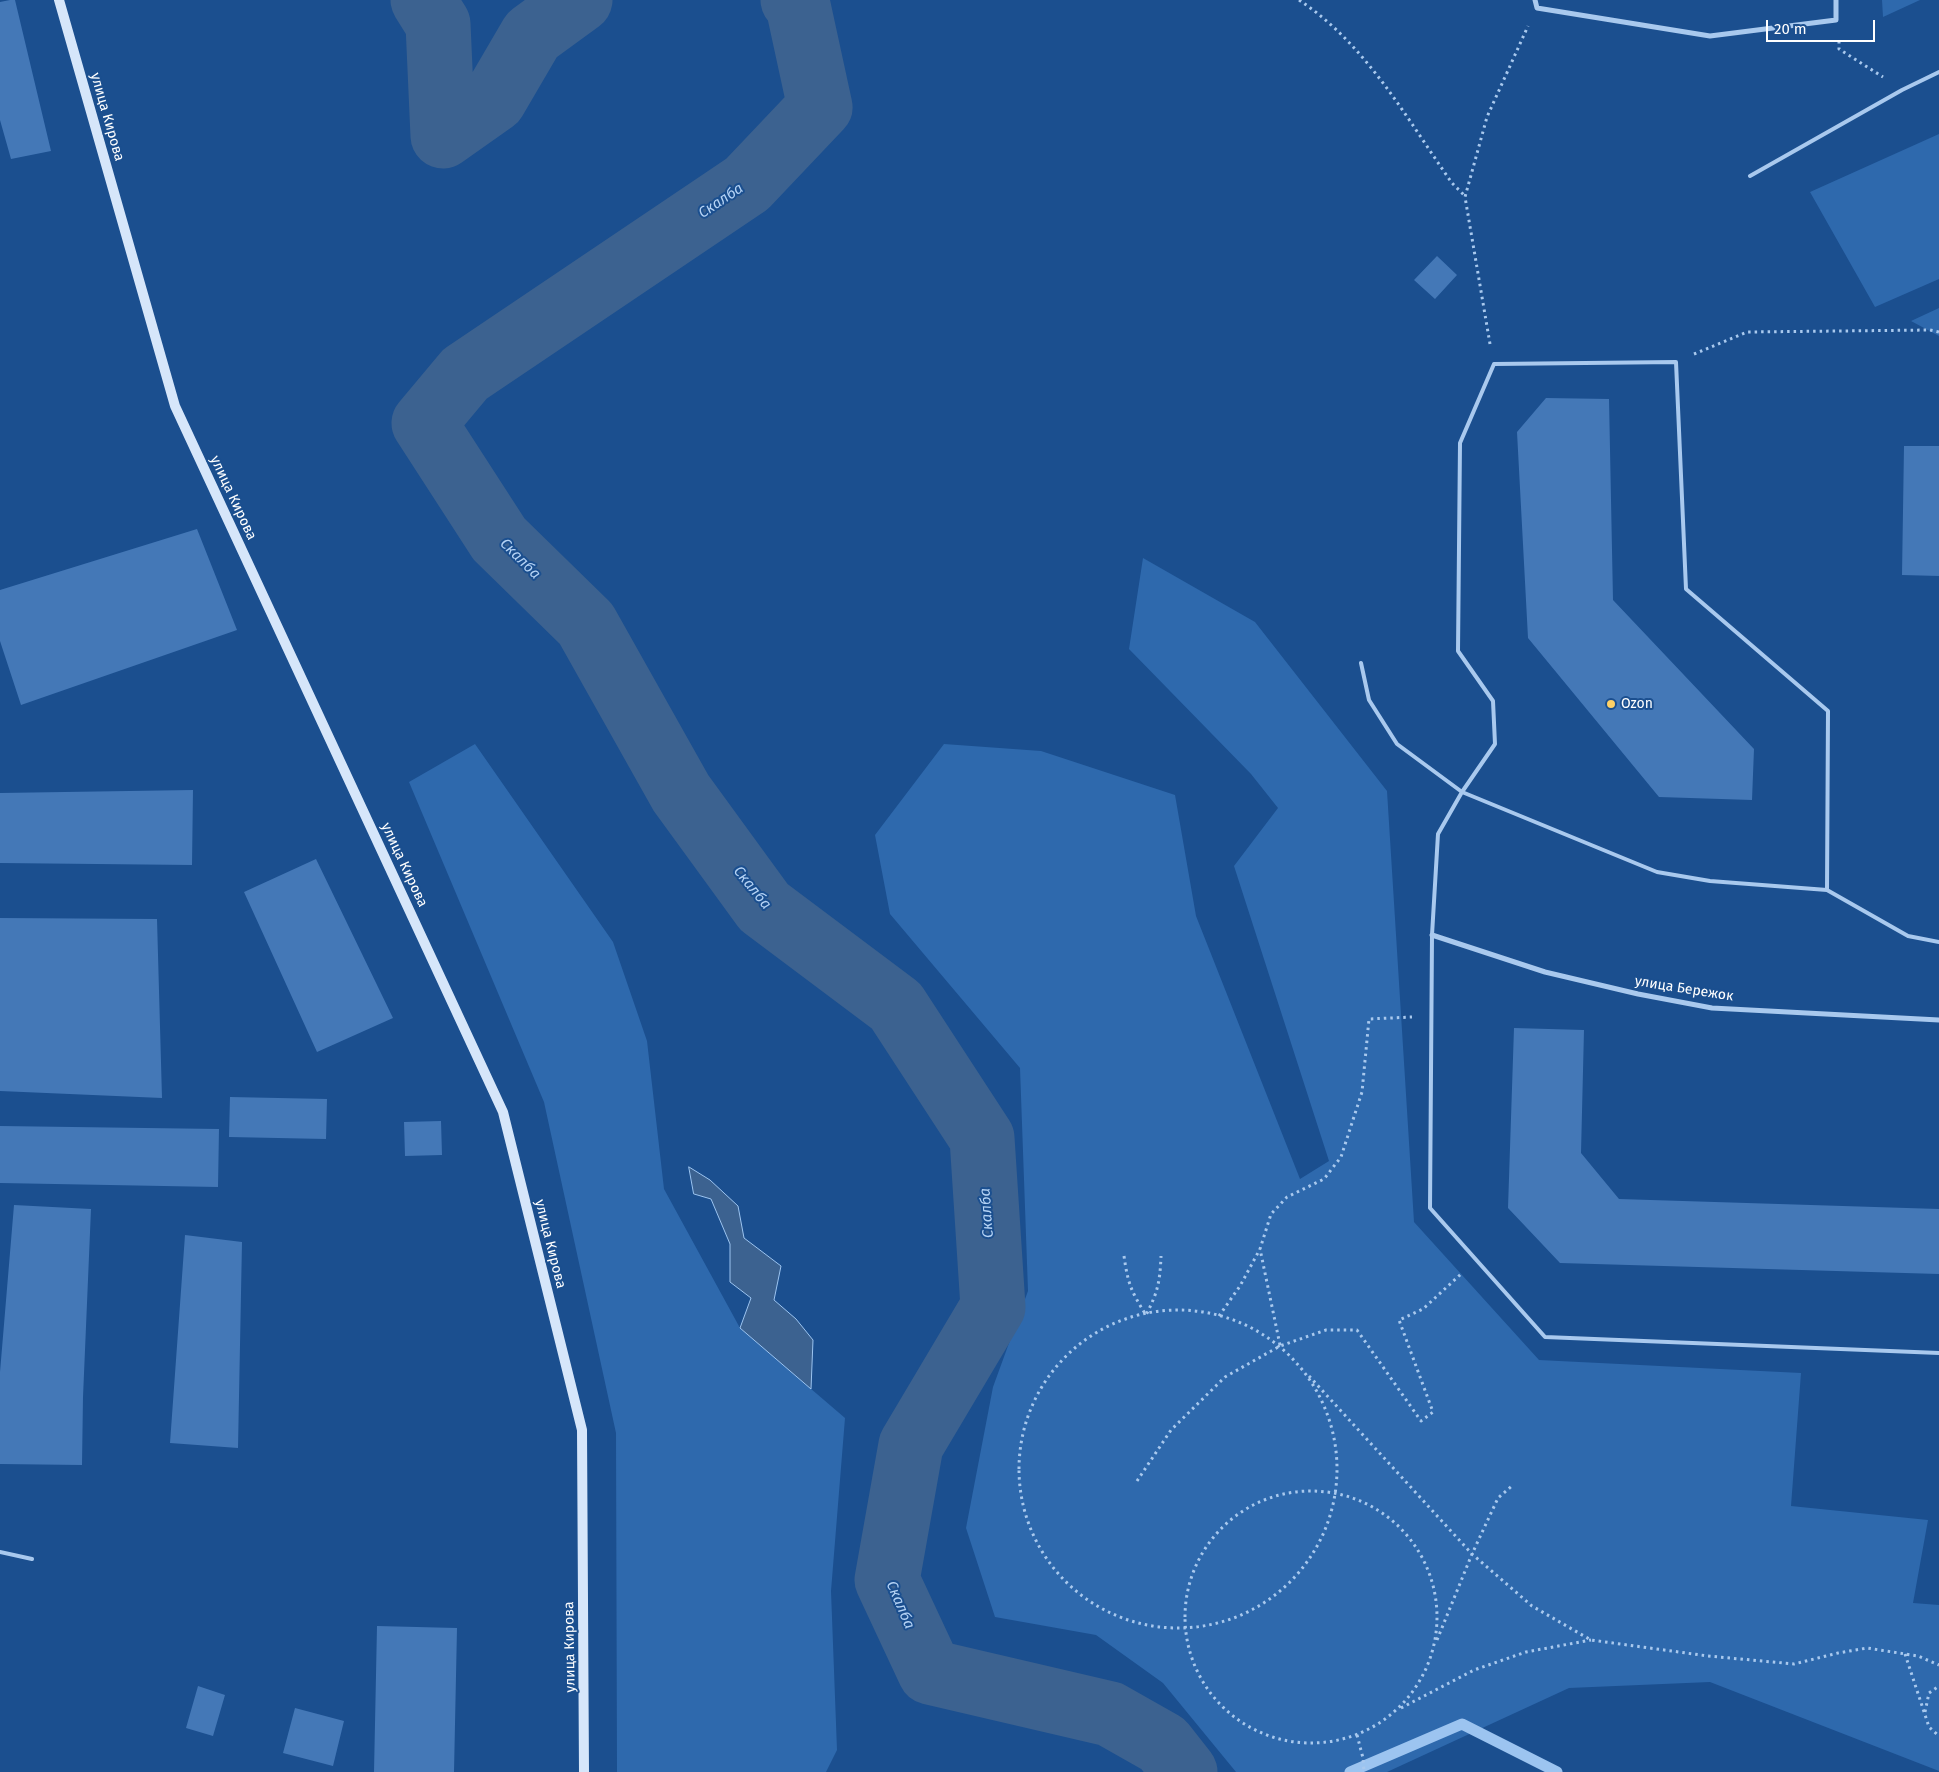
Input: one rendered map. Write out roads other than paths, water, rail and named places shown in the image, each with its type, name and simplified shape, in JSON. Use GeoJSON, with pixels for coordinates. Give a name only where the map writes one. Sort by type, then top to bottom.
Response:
{"type":"FeatureCollection","features":[{"type":"Feature","properties":{"kind":"street","name":"улица Кирова"},"geometry":{"type":"LineString","coordinates":[[59,0],[175,406],[503,1112],[582,1430],[584,1772]]}},
{"type":"Feature","properties":{"kind":"street"},"geometry":{"type":"LineString","coordinates":[[1535,0],[1537,8],[1710,36],[1836,20],[1836,0]]}},
{"type":"Feature","properties":{"kind":"street","name":"улица Бережок"},"geometry":{"type":"LineString","coordinates":[[1432,935],[1545,972],[1638,994],[1712,1008],[1939,1020]]}},
{"type":"Feature","properties":{"kind":"lane"},"geometry":{"type":"LineString","coordinates":[[1750,176],[1902,90],[1939,72]]}},
{"type":"Feature","properties":{"kind":"lane"},"geometry":{"type":"LineString","coordinates":[[1827,890],[1828,711],[1686,589],[1676,362],[1494,364],[1460,443],[1458,651],[1493,701],[1495,744],[1462,792],[1438,834],[1432,935],[1430,1208],[1545,1337],[1939,1353]]}},
{"type":"Feature","properties":{"kind":"lane"},"geometry":{"type":"LineString","coordinates":[[1361,663],[1369,700],[1397,744],[1462,792],[1657,872],[1710,881],[1827,890],[1908,936],[1939,942]]}},
{"type":"Feature","properties":{"kind":"lane"},"geometry":{"type":"LineString","coordinates":[[0,1552],[32,1559]]}},
{"type":"Feature","properties":{"kind":"waterway","name":"Скалба"},"geometry":{"type":"LineString","coordinates":[[423,0],[438,24],[443,136],[494,100],[532,35],[580,0]]}},
{"type":"Feature","properties":{"kind":"waterway","name":"Скалба"},"geometry":{"type":"LineString","coordinates":[[793,0],[797,1],[820,107],[747,184],[465,374],[424,423],[499,539],[586,624],[681,793],[764,907],[896,1006],[982,1138],[993,1307],[911,1445],[887,1580],[930,1672],[1110,1714],[1163,1744],[1185,1772]]}},
{"type":"Feature","properties":{"kind":"waterway"},"geometry":{"type":"LineString","coordinates":[[1350,1772],[1462,1724],[1557,1772]]}},
{"type":"Feature","properties":{"kind":"place","name":"Ozon"},"geometry":{"type":"Point","coordinates":[1611,704]}}]}
